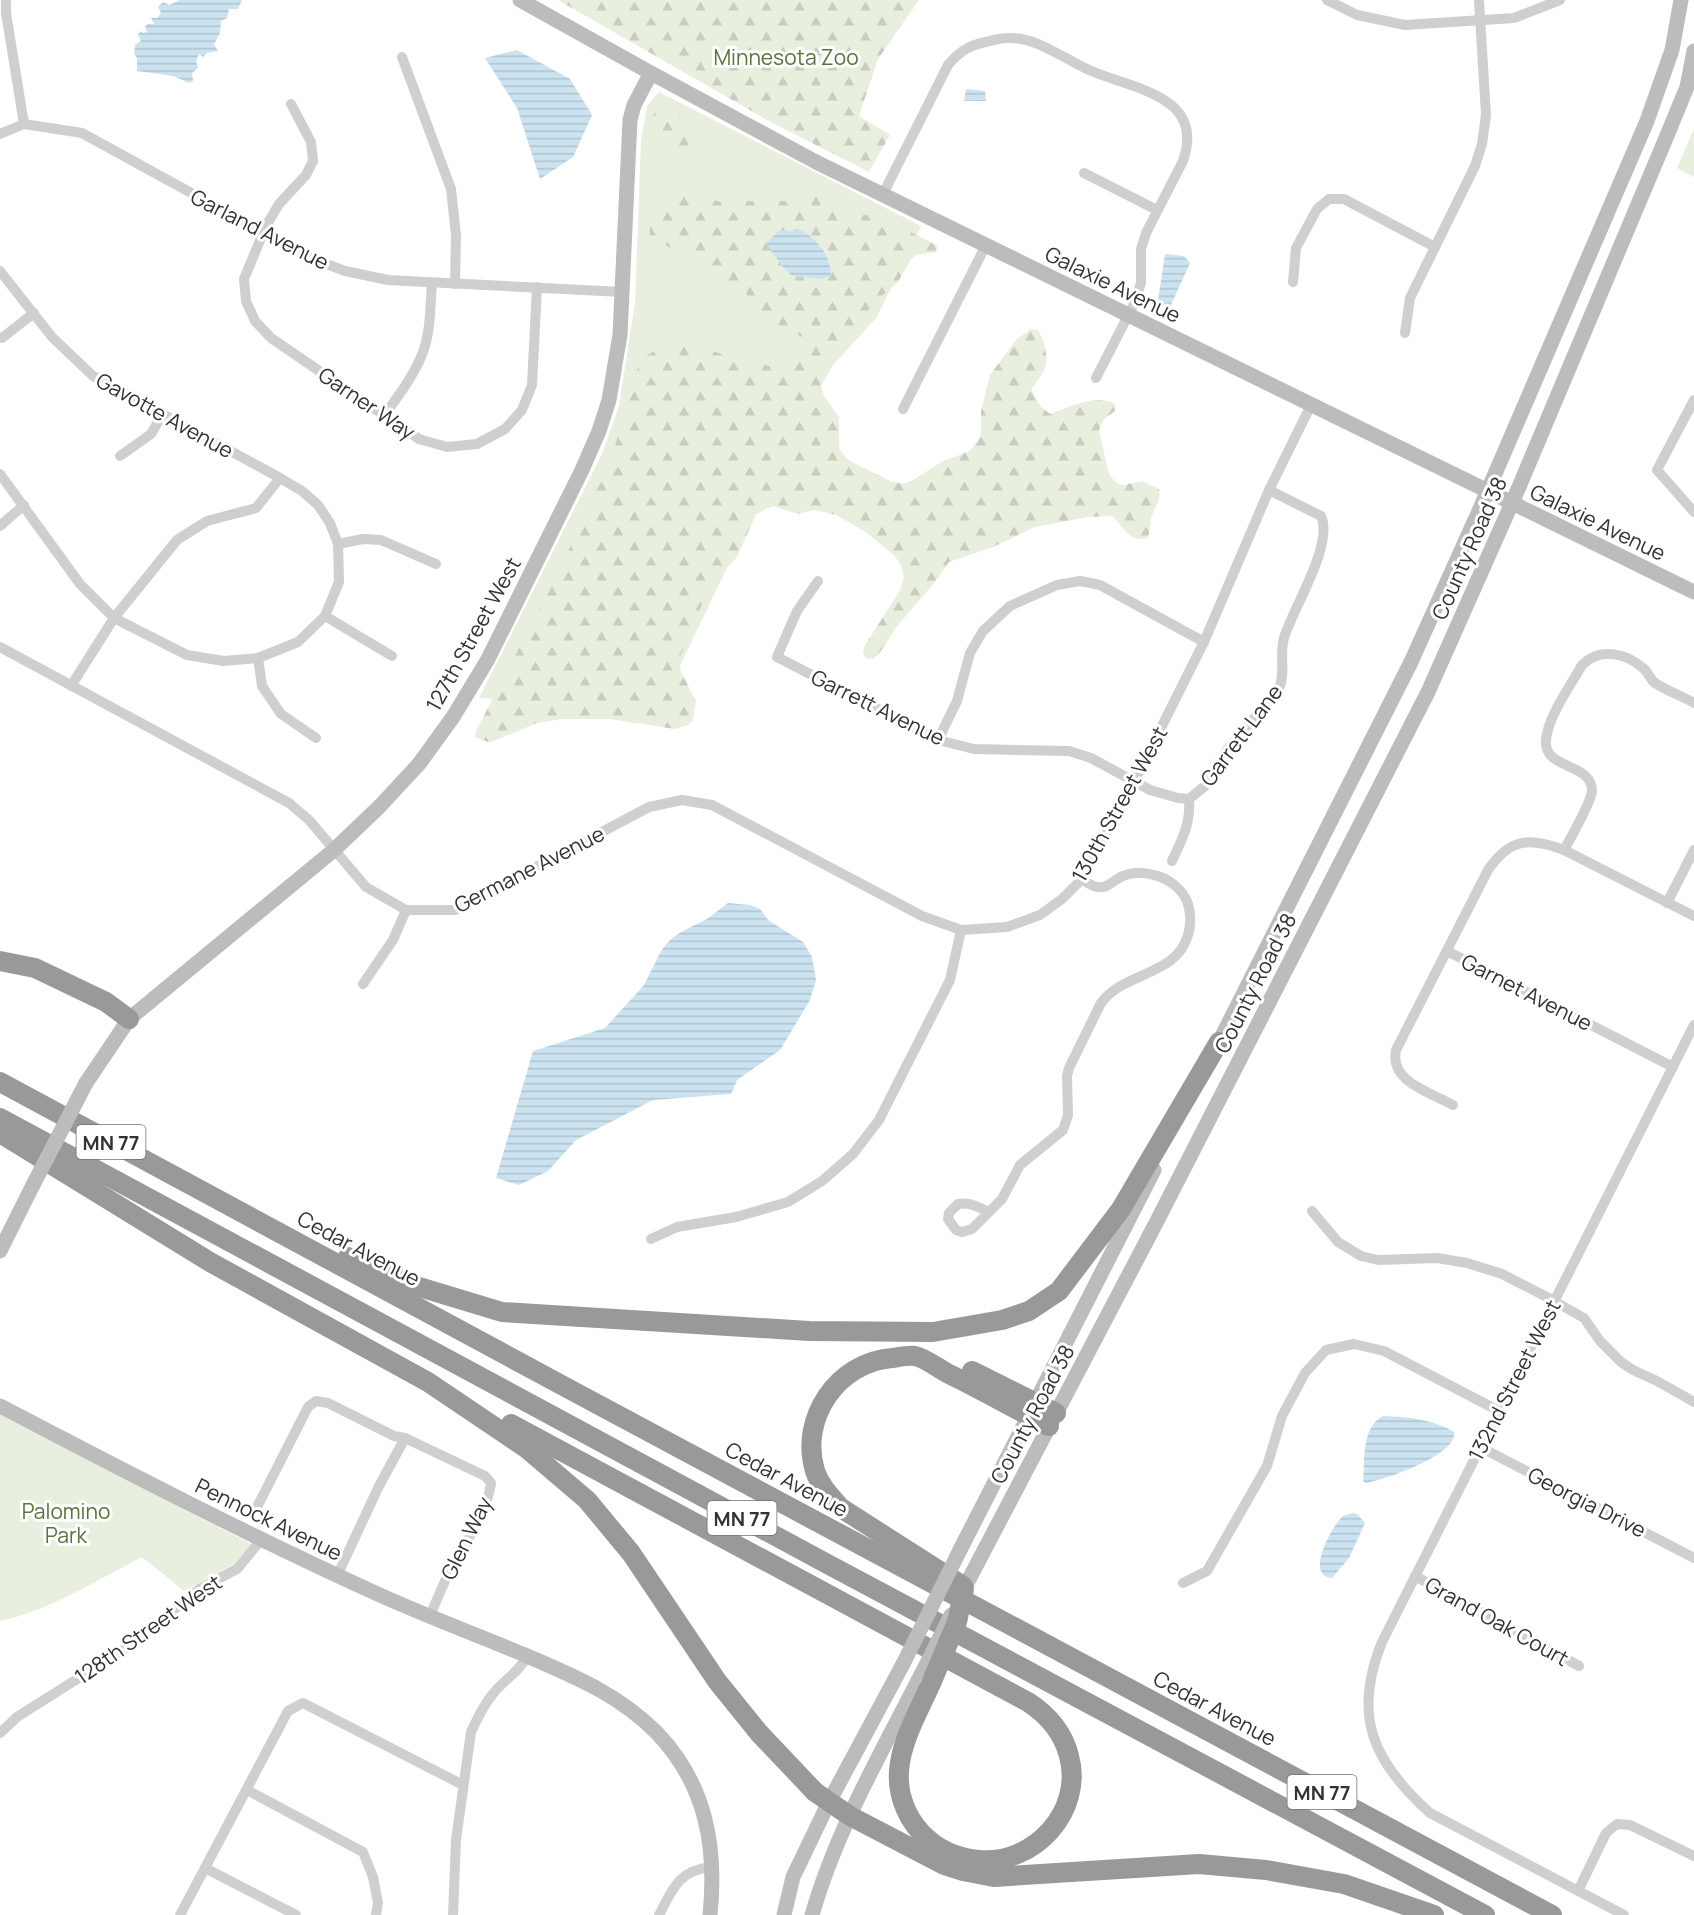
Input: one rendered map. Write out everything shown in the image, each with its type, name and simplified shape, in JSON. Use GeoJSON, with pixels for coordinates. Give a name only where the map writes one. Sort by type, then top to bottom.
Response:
{"type":"FeatureCollection","features":[{"type":"Feature","properties":{"kind":"highway"},"geometry":{"type":"LineString","coordinates":[[0,961],[35,968],[106,1002],[129,1019]]}},
{"type":"Feature","properties":{"kind":"highway"},"geometry":{"type":"LineString","coordinates":[[223,1202],[416,1286],[502,1312],[797,1330],[933,1332],[1002,1320],[1029,1311],[1059,1291],[1121,1209],[1219,1042]]}},
{"type":"Feature","properties":{"kind":"highway","name":"Cedar Avenue"},"geometry":{"type":"LineString","coordinates":[[0,1082],[1552,1915]]}},
{"type":"Feature","properties":{"kind":"highway","name":"MN 77"},"geometry":{"type":"LineString","coordinates":[[0,1118],[1485,1915]]}},
{"type":"Feature","properties":{"kind":"highway"},"geometry":{"type":"LineString","coordinates":[[0,1133],[210,1262],[428,1382],[526,1448],[587,1500],[631,1553],[717,1681],[759,1733],[815,1792],[850,1816],[944,1865],[994,1878],[1199,1864],[1266,1869],[1344,1884],[1434,1915]]}},
{"type":"Feature","properties":{"kind":"highway"},"geometry":{"type":"LineString","coordinates":[[872,1331],[928,1348],[1053,1420]]}},
{"type":"Feature","properties":{"kind":"highway"},"geometry":{"type":"LineString","coordinates":[[1032,1409],[914,1356],[880,1359],[862,1364],[840,1380],[825,1398],[815,1423],[812,1444],[815,1471],[826,1492],[842,1508],[1092,1669]]}},
{"type":"Feature","properties":{"kind":"highway"},"geometry":{"type":"LineString","coordinates":[[428,1382],[452,1392],[1018,1696],[1042,1712],[1062,1738],[1069,1757],[1071,1778],[1062,1814],[1052,1830],[1039,1843],[1024,1852],[988,1861],[966,1859],[935,1846],[911,1820],[899,1786],[899,1770],[904,1748],[926,1678],[957,1622],[964,1590]]}},
{"type":"Feature","properties":{"kind":"main road","name":"Galaxie Avenue"},"geometry":{"type":"LineString","coordinates":[[520,0],[816,162],[1694,592]]}},
{"type":"Feature","properties":{"kind":"main road","name":"County Road 38"},"geometry":{"type":"LineString","coordinates":[[784,1915],[793,1877],[828,1802],[903,1664],[1411,662],[1488,491],[1647,121],[1672,50],[1681,0]]}},
{"type":"Feature","properties":{"kind":"main road","name":"County Road 38"},"geometry":{"type":"LineString","coordinates":[[964,1590],[1428,692],[1512,503],[1687,87],[1694,51]]}},
{"type":"Feature","properties":{"kind":"main road","name":"127th Street West"},"geometry":{"type":"LineString","coordinates":[[0,1251],[86,1083],[129,1019],[334,850],[380,806],[419,764],[453,717],[488,658],[582,470],[599,431],[609,400],[617,363],[630,120],[634,105],[651,73]]}},
{"type":"Feature","properties":{"kind":"main road","name":"Pennock Avenue"},"geometry":{"type":"LineString","coordinates":[[0,1406],[261,1540],[337,1576],[604,1690],[629,1707],[658,1734],[675,1756],[700,1803],[707,1825],[712,1867],[710,1915]]}},
{"type":"Feature","properties":{"kind":"main road"},"geometry":{"type":"LineString","coordinates":[[812,1915],[823,1877],[850,1816],[926,1678]]}},
{"type":"Feature","properties":{"kind":"street"},"geometry":{"type":"LineString","coordinates":[[0,134],[24,124],[3,14],[6,0]]}},
{"type":"Feature","properties":{"kind":"street"},"geometry":{"type":"LineString","coordinates":[[1327,0],[1357,15],[1405,25],[1514,18],[1560,0]]}},
{"type":"Feature","properties":{"kind":"street"},"geometry":{"type":"LineString","coordinates":[[1405,333],[1410,298],[1475,165],[1482,144],[1485,115],[1479,0]]}},
{"type":"Feature","properties":{"kind":"street"},"geometry":{"type":"LineString","coordinates":[[883,194],[948,65],[955,56],[974,44],[1006,38],[1038,44],[1090,71],[1139,87],[1168,102],[1179,112],[1186,123],[1189,136],[1188,148],[1184,161],[1157,210],[1141,249],[1141,283],[1096,378]]}},
{"type":"Feature","properties":{"kind":"street"},"geometry":{"type":"LineString","coordinates":[[402,57],[451,189],[456,235],[455,284]]}},
{"type":"Feature","properties":{"kind":"street","name":"Garner Way"},"geometry":{"type":"LineString","coordinates":[[291,104],[311,142],[313,161],[306,175],[279,204],[262,233],[244,279],[246,301],[255,321],[271,338],[419,439],[447,447],[477,444],[505,429],[522,410],[532,385],[537,287]]}},
{"type":"Feature","properties":{"kind":"street","name":"Garland Avenue"},"geometry":{"type":"LineString","coordinates":[[24,124],[82,133],[262,233],[308,257],[345,271],[388,280],[622,292]]}},
{"type":"Feature","properties":{"kind":"street"},"geometry":{"type":"LineString","coordinates":[[1084,173],[1157,210]]}},
{"type":"Feature","properties":{"kind":"street"},"geometry":{"type":"LineString","coordinates":[[1293,282],[1296,249],[1317,209],[1329,199],[1344,199],[1435,247]]}},
{"type":"Feature","properties":{"kind":"street"},"geometry":{"type":"LineString","coordinates":[[903,409],[986,245]]}},
{"type":"Feature","properties":{"kind":"street","name":"Gavotte Avenue"},"geometry":{"type":"LineString","coordinates":[[0,271],[52,337],[93,376],[303,491],[318,505],[330,523],[338,544]]}},
{"type":"Feature","properties":{"kind":"street"},"geometry":{"type":"LineString","coordinates":[[384,416],[411,376],[423,352],[430,323],[432,283]]}},
{"type":"Feature","properties":{"kind":"street"},"geometry":{"type":"LineString","coordinates":[[2,338],[34,313]]}},
{"type":"Feature","properties":{"kind":"street"},"geometry":{"type":"LineString","coordinates":[[1694,400],[1657,470],[1694,512]]}},
{"type":"Feature","properties":{"kind":"street","name":"130th Street West"},"geometry":{"type":"LineString","coordinates":[[961,930],[1007,927],[1040,915],[1062,899],[1082,879],[1134,782],[1204,642],[1269,490],[1311,405]]}},
{"type":"Feature","properties":{"kind":"street"},"geometry":{"type":"LineString","coordinates":[[120,456],[151,434],[162,415]]}},
{"type":"Feature","properties":{"kind":"street"},"geometry":{"type":"LineString","coordinates":[[0,474],[80,584],[114,618],[187,655],[224,661],[258,658],[298,642],[325,616],[339,582],[338,544],[363,539],[381,540],[436,564]]}},
{"type":"Feature","properties":{"kind":"street"},"geometry":{"type":"LineString","coordinates":[[71,686],[114,618],[177,540],[207,522],[256,508],[280,478]]}},
{"type":"Feature","properties":{"kind":"street","name":"Garrett Lane"},"geometry":{"type":"LineString","coordinates":[[1189,799],[1205,786],[1227,750],[1279,688],[1283,678],[1283,643],[1290,620],[1319,555],[1323,536],[1321,516],[1269,490]]}},
{"type":"Feature","properties":{"kind":"street"},"geometry":{"type":"LineString","coordinates":[[0,526],[24,505]]}},
{"type":"Feature","properties":{"kind":"street","name":"Garrett Avenue"},"geometry":{"type":"LineString","coordinates":[[818,581],[797,611],[777,657],[938,740],[974,749],[1069,752],[1091,758],[1150,790],[1189,799]]}},
{"type":"Feature","properties":{"kind":"street"},"geometry":{"type":"LineString","coordinates":[[938,740],[957,701],[970,653],[983,631],[1010,606],[1057,585],[1080,581],[1100,585],[1204,642]]}},
{"type":"Feature","properties":{"kind":"street"},"geometry":{"type":"LineString","coordinates":[[325,616],[392,656]]}},
{"type":"Feature","properties":{"kind":"street","name":"Germane Avenue"},"geometry":{"type":"LineString","coordinates":[[0,647],[288,803],[309,820],[366,887],[406,910],[455,910],[650,807],[682,800],[712,805],[922,916],[961,930]]}},
{"type":"Feature","properties":{"kind":"street"},"geometry":{"type":"LineString","coordinates":[[1564,850],[1590,798],[1591,785],[1582,774],[1549,755],[1546,740],[1553,717],[1582,664],[1588,658],[1601,653],[1609,653],[1630,660],[1642,667],[1654,681],[1694,703]]}},
{"type":"Feature","properties":{"kind":"street"},"geometry":{"type":"LineString","coordinates":[[258,658],[262,686],[281,714],[316,738]]}},
{"type":"Feature","properties":{"kind":"street"},"geometry":{"type":"LineString","coordinates":[[1172,861],[1186,830],[1190,815],[1189,799]]}},
{"type":"Feature","properties":{"kind":"street","name":"Garnet Avenue"},"geometry":{"type":"LineString","coordinates":[[1673,1067],[1447,951],[1488,870],[1510,847],[1531,841],[1564,850],[1694,916]]}},
{"type":"Feature","properties":{"kind":"street"},"geometry":{"type":"LineString","coordinates":[[1667,903],[1694,850]]}},
{"type":"Feature","properties":{"kind":"street"},"geometry":{"type":"LineString","coordinates":[[989,1212],[1002,1199],[1020,1166],[1063,1130],[1068,1115],[1069,1068],[1107,995],[1172,961],[1180,952],[1190,926],[1191,915],[1187,901],[1180,891],[1165,879],[1149,874],[1129,874],[1099,888],[1082,879]]}},
{"type":"Feature","properties":{"kind":"street"},"geometry":{"type":"LineString","coordinates":[[363,984],[393,940],[406,910]]}},
{"type":"Feature","properties":{"kind":"street"},"geometry":{"type":"LineString","coordinates":[[651,1239],[677,1227],[736,1217],[788,1202],[822,1181],[853,1154],[879,1120],[950,980],[961,930]]}},
{"type":"Feature","properties":{"kind":"street"},"geometry":{"type":"LineString","coordinates":[[1447,951],[1396,1050],[1394,1061],[1402,1078],[1453,1105]]}},
{"type":"Feature","properties":{"kind":"street","name":"132nd Street West"},"geometry":{"type":"LineString","coordinates":[[1578,1891],[1430,1813],[1411,1796],[1393,1776],[1375,1745],[1370,1722],[1369,1695],[1373,1665],[1414,1576],[1694,1025]]}},
{"type":"Feature","properties":{"kind":"street"},"geometry":{"type":"LineString","coordinates":[[1312,1211],[1338,1242],[1361,1256],[1378,1260],[1437,1258],[1467,1263],[1502,1274],[1584,1318],[1600,1341],[1621,1362],[1694,1402]]}},
{"type":"Feature","properties":{"kind":"street"},"geometry":{"type":"LineString","coordinates":[[1184,1583],[1207,1571],[1267,1466],[1282,1416],[1305,1373],[1326,1350],[1354,1344],[1384,1351],[1499,1411]]}},
{"type":"Feature","properties":{"kind":"street","name":"Glen Way"},"geometry":{"type":"LineString","coordinates":[[256,1509],[308,1407],[315,1401],[328,1403],[394,1436],[405,1438],[485,1476],[491,1483],[490,1491],[472,1533],[445,1581],[430,1616]]}},
{"type":"Feature","properties":{"kind":"street"},"geometry":{"type":"LineString","coordinates":[[337,1576],[405,1438]]}},
{"type":"Feature","properties":{"kind":"street","name":"Georgia Drive"},"geometry":{"type":"LineString","coordinates":[[1480,1447],[1694,1558]]}},
{"type":"Feature","properties":{"kind":"street","name":"128th Street West"},"geometry":{"type":"LineString","coordinates":[[0,1733],[16,1718],[134,1643],[199,1589],[237,1569],[261,1540]]}},
{"type":"Feature","properties":{"kind":"street","name":"Grand Oak Court"},"geometry":{"type":"LineString","coordinates":[[1414,1576],[1579,1666]]}},
{"type":"Feature","properties":{"kind":"street"},"geometry":{"type":"LineString","coordinates":[[453,1915],[456,1839],[471,1732],[493,1693],[522,1667],[527,1656]]}},
{"type":"Feature","properties":{"kind":"street"},"geometry":{"type":"LineString","coordinates":[[180,1915],[288,1711],[303,1703],[463,1785]]}},
{"type":"Feature","properties":{"kind":"street"},"geometry":{"type":"LineString","coordinates":[[247,1790],[363,1852],[373,1876],[378,1903],[376,1915]]}},
{"type":"Feature","properties":{"kind":"street"},"geometry":{"type":"LineString","coordinates":[[1624,1915],[1578,1891],[1606,1833],[1617,1824],[1630,1825],[1694,1856]]}},
{"type":"Feature","properties":{"kind":"street"},"geometry":{"type":"LineString","coordinates":[[659,1915],[673,1887],[681,1879],[689,1872],[712,1867]]}},
{"type":"Feature","properties":{"kind":"street"},"geometry":{"type":"LineString","coordinates":[[206,1868],[296,1915]]}},
{"type":"Feature","properties":{"kind":"green space","name":"Minnesota Zoo"},"geometry":{"type":"Polygon","coordinates":[[[558,0],[919,0],[878,59],[859,116],[890,135],[869,172],[767,120],[558,0]]]}},
{"type":"Feature","properties":{"kind":"green space"},"geometry":{"type":"Polygon","coordinates":[[[659,92],[921,226],[877,317],[833,365],[778,461],[677,672],[677,712],[479,698],[602,454],[619,406],[635,302],[641,140],[647,106],[659,92]]]}},
{"type":"Feature","properties":{"kind":"green space"},"geometry":{"type":"Polygon","coordinates":[[[668,104],[678,111],[694,138],[686,147],[677,151],[668,150],[660,145],[654,138],[651,128],[652,117],[659,106],[668,104]]]}},
{"type":"Feature","properties":{"kind":"green space"},"geometry":{"type":"Polygon","coordinates":[[[1694,129],[1694,177],[1677,168],[1694,129]]]}},
{"type":"Feature","properties":{"kind":"green space"},"geometry":{"type":"Polygon","coordinates":[[[679,193],[728,204],[747,201],[788,201],[812,194],[847,210],[889,221],[938,246],[936,252],[916,255],[911,259],[898,282],[873,303],[851,336],[825,365],[820,383],[824,396],[839,417],[840,450],[848,460],[890,481],[903,484],[941,462],[970,451],[981,436],[981,411],[990,375],[1016,340],[1031,329],[1037,330],[1045,348],[1046,364],[1031,389],[1040,406],[1050,414],[1091,401],[1108,401],[1115,404],[1115,411],[1104,419],[1099,430],[1109,475],[1118,484],[1142,481],[1159,489],[1160,493],[1147,538],[1132,536],[1113,516],[1088,517],[1035,527],[993,547],[949,562],[873,659],[866,658],[863,653],[864,647],[900,590],[904,578],[901,565],[894,555],[864,531],[836,515],[815,510],[797,514],[773,506],[756,514],[737,557],[707,592],[679,659],[681,672],[696,701],[693,720],[688,725],[675,729],[610,719],[562,719],[537,723],[494,741],[488,742],[475,737],[476,731],[556,577],[612,456],[639,364],[648,354],[683,340],[718,353],[785,370],[797,366],[805,350],[804,338],[759,315],[746,293],[710,279],[679,251],[650,239],[651,215],[657,204],[679,193]]]}},
{"type":"Feature","properties":{"kind":"green space","name":"Palomino Park"},"geometry":{"type":"Polygon","coordinates":[[[0,1415],[251,1544],[234,1564],[184,1591],[142,1557],[55,1602],[0,1621],[0,1415]]]}},
{"type":"Feature","properties":{"kind":"water"},"geometry":{"type":"Polygon","coordinates":[[[180,0],[242,0],[238,9],[229,9],[227,18],[221,21],[220,33],[214,44],[218,51],[207,53],[203,57],[199,54],[196,61],[198,68],[192,73],[193,81],[189,83],[173,76],[137,71],[137,58],[134,54],[135,45],[141,41],[138,34],[141,31],[147,32],[145,27],[147,24],[154,24],[151,18],[157,18],[161,13],[158,7],[163,2],[169,5],[180,0]]]}},
{"type":"Feature","properties":{"kind":"water"},"geometry":{"type":"Polygon","coordinates":[[[517,50],[570,79],[592,115],[573,157],[540,179],[517,108],[485,58],[517,50]]]}},
{"type":"Feature","properties":{"kind":"water"},"geometry":{"type":"Polygon","coordinates":[[[966,89],[985,91],[986,101],[964,101],[966,89]]]}},
{"type":"Feature","properties":{"kind":"water"},"geometry":{"type":"Polygon","coordinates":[[[797,229],[816,241],[826,255],[830,276],[822,279],[792,276],[767,245],[780,230],[797,229]]]}},
{"type":"Feature","properties":{"kind":"water"},"geometry":{"type":"Polygon","coordinates":[[[1165,254],[1184,256],[1190,263],[1170,307],[1158,300],[1165,254]]]}},
{"type":"Feature","properties":{"kind":"water"},"geometry":{"type":"Polygon","coordinates":[[[728,903],[750,905],[760,909],[768,920],[803,942],[812,957],[816,980],[810,1000],[780,1050],[737,1080],[731,1094],[653,1100],[576,1140],[548,1171],[519,1185],[496,1178],[533,1051],[605,1028],[644,985],[661,951],[670,940],[707,919],[728,903]]]}},
{"type":"Feature","properties":{"kind":"water"},"geometry":{"type":"Polygon","coordinates":[[[1383,1416],[1429,1421],[1454,1432],[1452,1441],[1433,1457],[1418,1465],[1366,1483],[1363,1481],[1364,1454],[1368,1436],[1376,1421],[1383,1416]]]}},
{"type":"Feature","properties":{"kind":"water"},"geometry":{"type":"Polygon","coordinates":[[[1357,1514],[1365,1523],[1349,1558],[1332,1578],[1324,1575],[1320,1569],[1320,1560],[1327,1539],[1338,1521],[1343,1516],[1357,1514]]]}}]}
